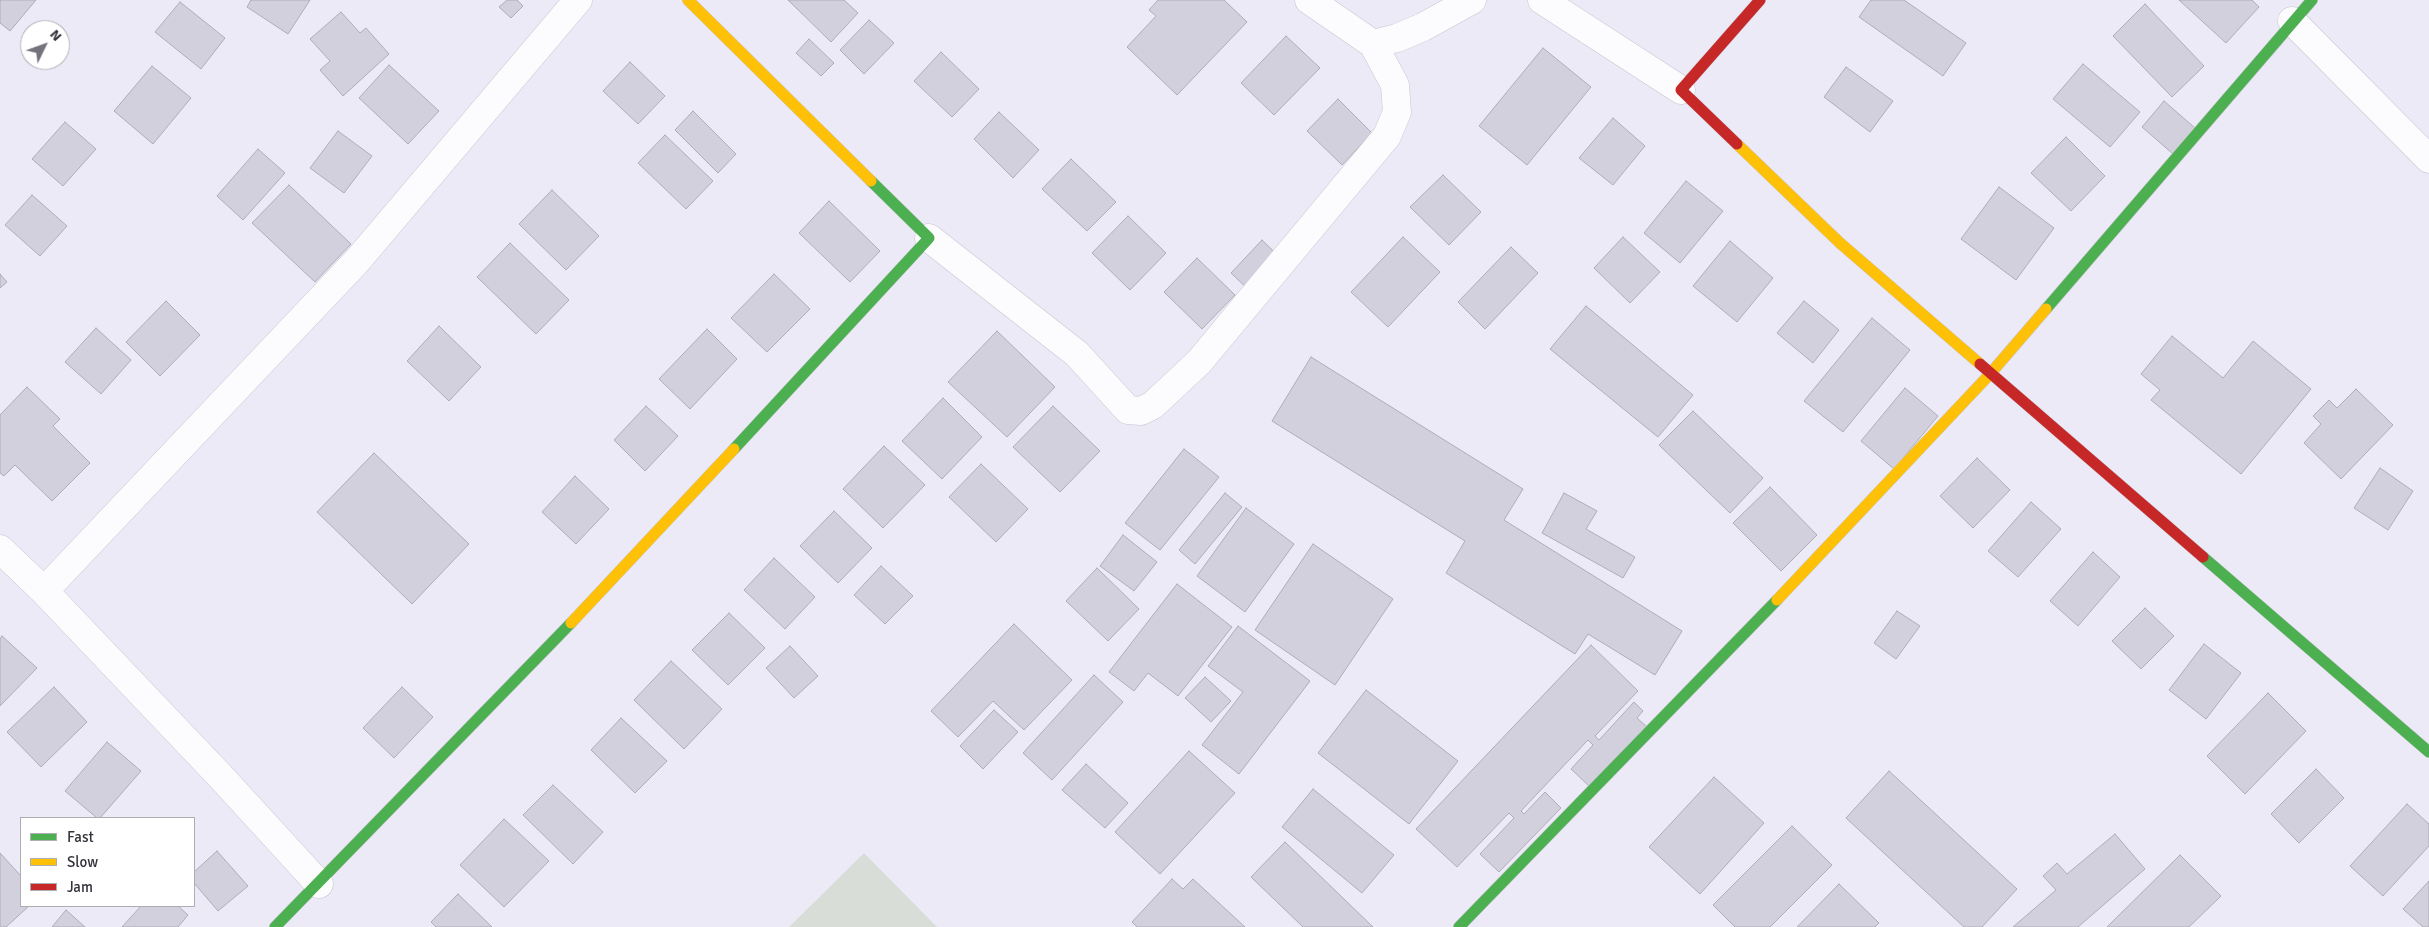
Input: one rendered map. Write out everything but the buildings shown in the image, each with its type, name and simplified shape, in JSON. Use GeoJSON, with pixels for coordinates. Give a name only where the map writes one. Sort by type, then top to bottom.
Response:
{"type":"FeatureCollection","features":[{"type":"Feature","properties":{"kind":"street"},"geometry":{"type":"LineString","coordinates":[[44,591],[357,261],[578,0]]}},
{"type":"Feature","properties":{"kind":"street"},"geometry":{"type":"LineString","coordinates":[[688,0],[929,238],[1078,354],[1128,410],[1141,411],[1153,405],[1199,362],[1387,136],[1397,112],[1395,85],[1373,44],[1309,0]]}},
{"type":"Feature","properties":{"kind":"street"},"geometry":{"type":"LineString","coordinates":[[1373,44],[1397,38],[1422,27],[1472,0]]}},
{"type":"Feature","properties":{"kind":"street"},"geometry":{"type":"LineString","coordinates":[[1542,0],[1682,90],[1840,243],[2429,752]]}},
{"type":"Feature","properties":{"kind":"street"},"geometry":{"type":"LineString","coordinates":[[1682,90],[1760,0]]}},
{"type":"Feature","properties":{"kind":"street"},"geometry":{"type":"LineString","coordinates":[[1460,927],[1717,663],[1990,374],[2312,0]]}},
{"type":"Feature","properties":{"kind":"street"},"geometry":{"type":"LineString","coordinates":[[2292,21],[2429,159]]}},
{"type":"Feature","properties":{"kind":"street"},"geometry":{"type":"LineString","coordinates":[[275,927],[319,884],[612,581],[929,238]]}},
{"type":"Feature","properties":{"kind":"street"},"geometry":{"type":"LineString","coordinates":[[0,549],[44,591],[222,778],[319,884]]}},
{"type":"Feature","properties":{"kind":"shaded area"},"geometry":{"type":"Polygon","coordinates":[[[864,853],[937,927],[789,927],[864,853]]]}},
{"type":"Feature","properties":{"kind":"traffic: fast"},"geometry":{"type":"LineString","coordinates":[[2046,309],[2312,0]]}},
{"type":"Feature","properties":{"kind":"traffic: fast"},"geometry":{"type":"LineString","coordinates":[[734,449],[929,238],[871,181]]}},
{"type":"Feature","properties":{"kind":"traffic: fast"},"geometry":{"type":"LineString","coordinates":[[2203,557],[2429,752]]}},
{"type":"Feature","properties":{"kind":"traffic: fast"},"geometry":{"type":"LineString","coordinates":[[1459,927],[1777,600]]}},
{"type":"Feature","properties":{"kind":"traffic: fast"},"geometry":{"type":"LineString","coordinates":[[275,927],[571,623]]}},
{"type":"Feature","properties":{"kind":"traffic: slow"},"geometry":{"type":"LineString","coordinates":[[688,0],[871,181]]}},
{"type":"Feature","properties":{"kind":"traffic: slow"},"geometry":{"type":"LineString","coordinates":[[1737,144],[1840,243],[1980,364]]}},
{"type":"Feature","properties":{"kind":"traffic: slow"},"geometry":{"type":"LineString","coordinates":[[1777,600],[1990,374],[2046,309]]}},
{"type":"Feature","properties":{"kind":"traffic: slow"},"geometry":{"type":"LineString","coordinates":[[571,623],[734,449]]}},
{"type":"Feature","properties":{"kind":"traffic: jam"},"geometry":{"type":"LineString","coordinates":[[1737,144],[1681,90],[1760,0]]}},
{"type":"Feature","properties":{"kind":"traffic: jam"},"geometry":{"type":"LineString","coordinates":[[1980,364],[2203,557]]}}]}
